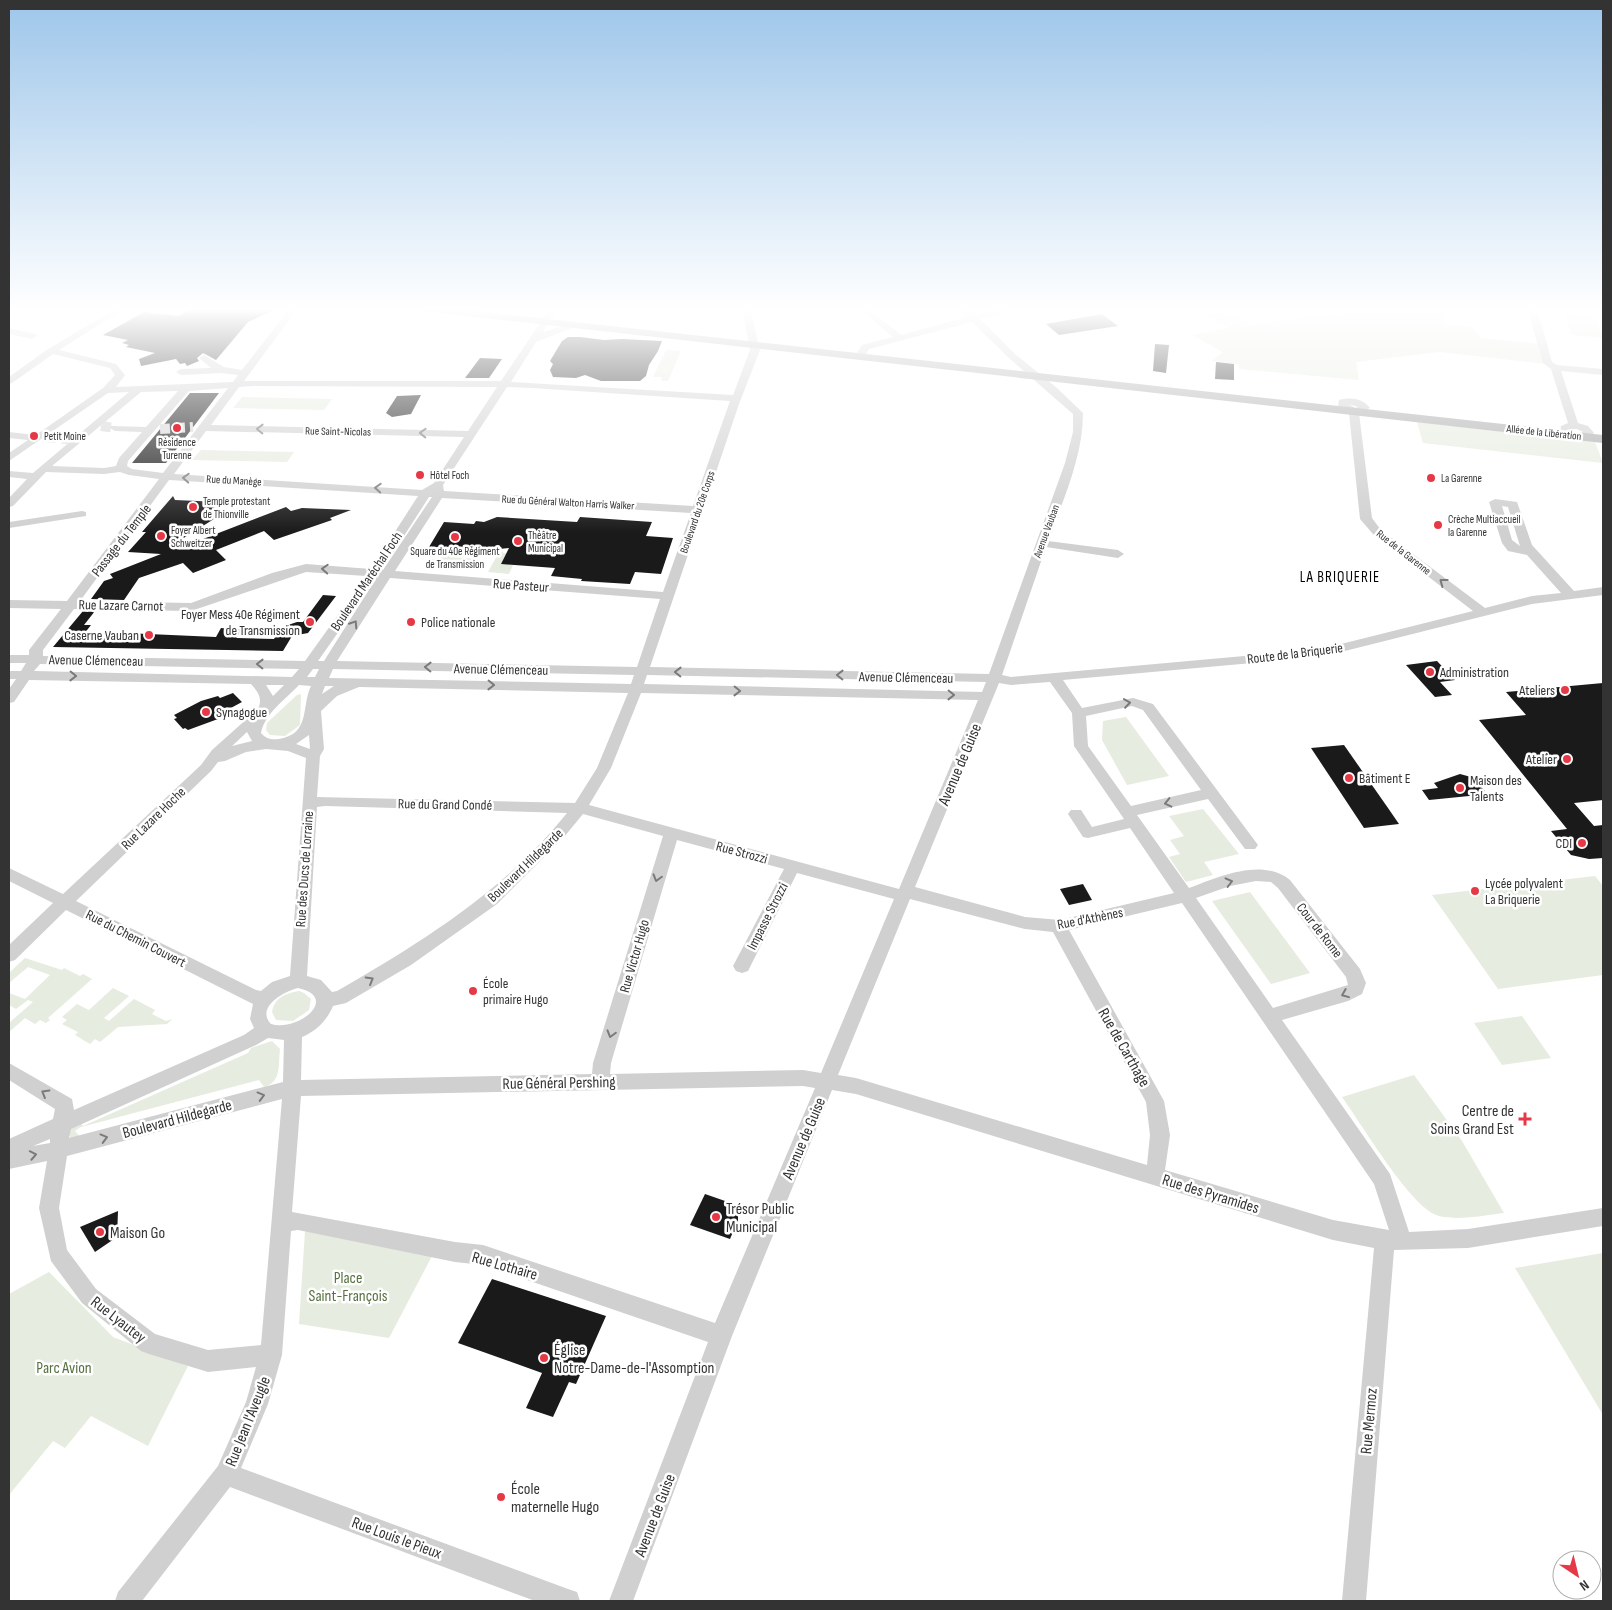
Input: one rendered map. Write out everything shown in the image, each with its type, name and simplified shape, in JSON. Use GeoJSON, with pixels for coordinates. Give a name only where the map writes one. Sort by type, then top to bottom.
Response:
{"type":"FeatureCollection","features":[{"type":"Feature","properties":{"kind":"main road","name":"Allée de la Libération"},"geometry":{"type":"LineString","coordinates":[[1112,383],[1353,406]]}},
{"type":"Feature","properties":{"kind":"main road","name":"Allée de la Libération"},"geometry":{"type":"LineString","coordinates":[[1169,383],[1577,432],[1603,439]]}},
{"type":"Feature","properties":{"kind":"main road","name":"Allée de la Libération"},"geometry":{"type":"LineString","coordinates":[[1577,432],[1603,428]]}},
{"type":"Feature","properties":{"kind":"street"},"geometry":{"type":"LineString","coordinates":[[9,458],[42,437],[115,383]]}},
{"type":"Feature","properties":{"kind":"street"},"geometry":{"type":"LineString","coordinates":[[173,389],[176,383]]}},
{"type":"Feature","properties":{"kind":"street"},"geometry":{"type":"LineString","coordinates":[[105,391],[173,389],[253,383]]}},
{"type":"Feature","properties":{"kind":"street"},"geometry":{"type":"LineString","coordinates":[[287,383],[503,384],[736,398]]}},
{"type":"Feature","properties":{"kind":"street","name":"Boulevard du 20e Corps"},"geometry":{"type":"LineString","coordinates":[[636,688],[742,383]]}},
{"type":"Feature","properties":{"kind":"street","name":"Avenue Vauban"},"geometry":{"type":"LineString","coordinates":[[994,678],[1070,463],[1078,432],[1078,413],[1046,383]]}},
{"type":"Feature","properties":{"kind":"street"},"geometry":{"type":"LineString","coordinates":[[1054,390],[1063,383]]}},
{"type":"Feature","properties":{"kind":"street"},"geometry":{"type":"LineString","coordinates":[[1560,383],[1577,432]]}},
{"type":"Feature","properties":{"kind":"street","name":"Boulevard Maréchal Foch"},"geometry":{"type":"LineString","coordinates":[[297,681],[380,574],[439,489],[503,384]]}},
{"type":"Feature","properties":{"kind":"street","name":"Passage du Temple"},"geometry":{"type":"LineString","coordinates":[[9,699],[36,659],[36,650],[158,491],[198,428],[237,385]]}},
{"type":"Feature","properties":{"kind":"street"},"geometry":{"type":"LineString","coordinates":[[122,468],[121,465],[124,460],[186,388]]}},
{"type":"Feature","properties":{"kind":"street"},"geometry":{"type":"LineString","coordinates":[[9,504],[73,439],[97,426],[140,389]]}},
{"type":"Feature","properties":{"kind":"street","name":"Rue de la Garenne"},"geometry":{"type":"LineString","coordinates":[[1353,406],[1366,519],[1377,532],[1482,612]]}},
{"type":"Feature","properties":{"kind":"street"},"geometry":{"type":"LineString","coordinates":[[115,428],[142,429]]}},
{"type":"Feature","properties":{"kind":"street","name":"Rue Saint-Nicolas"},"geometry":{"type":"LineString","coordinates":[[198,428],[472,434]]}},
{"type":"Feature","properties":{"kind":"street"},"geometry":{"type":"LineString","coordinates":[[9,435],[42,437]]}},
{"type":"Feature","properties":{"kind":"street","name":"Rue du Manège"},"geometry":{"type":"LineString","coordinates":[[9,474],[104,471],[122,468],[129,472],[166,477],[426,492],[439,489]]}},
{"type":"Feature","properties":{"kind":"street","name":"Rue du Général Walton Harris Walker"},"geometry":{"type":"LineString","coordinates":[[439,489],[697,510]]}},
{"type":"Feature","properties":{"kind":"street","name":"Boulevard Maréchal Foch"},"geometry":{"type":"LineString","coordinates":[[328,665],[426,492]]}},
{"type":"Feature","properties":{"kind":"street"},"geometry":{"type":"LineString","coordinates":[[9,525],[82,514]]}},
{"type":"Feature","properties":{"kind":"street"},"geometry":{"type":"LineString","coordinates":[[1041,543],[1118,554]]}},
{"type":"Feature","properties":{"kind":"street"},"geometry":{"type":"LineString","coordinates":[[1530,552],[1570,594]]}},
{"type":"Feature","properties":{"kind":"street","name":"Rue Lazare Carnot"},"geometry":{"type":"LineString","coordinates":[[9,604],[191,607],[210,602],[286,572],[306,568],[380,574]]}},
{"type":"Feature","properties":{"kind":"street","name":"Rue Pasteur"},"geometry":{"type":"LineString","coordinates":[[380,574],[668,596]]}},
{"type":"Feature","properties":{"kind":"street","name":"Route de la Briquerie"},"geometry":{"type":"LineString","coordinates":[[994,678],[1011,681],[1322,653],[1482,612],[1570,594],[1603,591]]}},
{"type":"Feature","properties":{"kind":"street","name":"Avenue Clémenceau"},"geometry":{"type":"LineString","coordinates":[[9,659],[994,678]]}},
{"type":"Feature","properties":{"kind":"street","name":"Rue des Ducs de Lorraine"},"geometry":{"type":"LineString","coordinates":[[298,981],[309,803],[313,756],[317,748],[314,710],[316,690],[328,665]]}},
{"type":"Feature","properties":{"kind":"street","name":"Avenue Clémenceau"},"geometry":{"type":"LineString","coordinates":[[9,675],[987,696]]}},
{"type":"Feature","properties":{"kind":"street"},"geometry":{"type":"LineString","coordinates":[[1053,676],[1080,713],[1082,746],[1383,1180],[1394,1241]]}},
{"type":"Feature","properties":{"kind":"street","name":"Avenue de Guise"},"geometry":{"type":"LineString","coordinates":[[621,1601],[721,1336],[994,678]]}},
{"type":"Feature","properties":{"kind":"street"},"geometry":{"type":"LineString","coordinates":[[254,680],[267,694],[268,701],[267,709],[255,727],[254,734],[262,742],[298,748],[313,756]]}},
{"type":"Feature","properties":{"kind":"street","name":"Rue Lazare Hoche"},"geometry":{"type":"LineString","coordinates":[[9,955],[206,768],[217,753],[246,725],[267,709],[297,681]]}},
{"type":"Feature","properties":{"kind":"street","name":"Route de la Briquerie"},"geometry":{"type":"LineString","coordinates":[[987,696],[1011,681]]}},
{"type":"Feature","properties":{"kind":"street"},"geometry":{"type":"LineString","coordinates":[[206,768],[235,749],[253,744],[286,742],[301,735],[308,726],[314,710],[336,692],[350,685],[365,682]]}},
{"type":"Feature","properties":{"kind":"street","name":"Boulevard Hildegarde"},"geometry":{"type":"LineString","coordinates":[[326,1000],[340,998],[405,960],[491,900],[559,833],[580,808],[604,768],[636,688]]}},
{"type":"Feature","properties":{"kind":"street"},"geometry":{"type":"LineString","coordinates":[[1080,713],[1133,702],[1148,708],[1206,783],[1210,793],[1250,845]]}},
{"type":"Feature","properties":{"kind":"street"},"geometry":{"type":"LineString","coordinates":[[1076,814],[1088,833],[1130,817],[1210,793]]}},
{"type":"Feature","properties":{"kind":"street","name":"Rue du Grand Condé"},"geometry":{"type":"LineString","coordinates":[[309,803],[325,801],[580,808]]}},
{"type":"Feature","properties":{"kind":"street","name":"Rue Strozzi"},"geometry":{"type":"LineString","coordinates":[[580,808],[793,866],[905,893]]}},
{"type":"Feature","properties":{"kind":"street","name":"Rue Victor Hugo"},"geometry":{"type":"LineString","coordinates":[[600,1081],[602,1063],[662,860],[668,841],[674,833]]}},
{"type":"Feature","properties":{"kind":"street","name":"Impasse Strozzi"},"geometry":{"type":"LineString","coordinates":[[742,966],[793,866]]}},
{"type":"Feature","properties":{"kind":"street","name":"Rue du Chemin Couvert"},"geometry":{"type":"LineString","coordinates":[[9,874],[236,989],[254,997],[264,998]]}},
{"type":"Feature","properties":{"kind":"street","name":"Cour de Rome"},"geometry":{"type":"LineString","coordinates":[[1186,896],[1202,889],[1256,876],[1274,876],[1284,884],[1354,974],[1357,983],[1356,989],[1348,994],[1270,1016]]}},
{"type":"Feature","properties":{"kind":"street","name":"Rue d'Athènes"},"geometry":{"type":"LineString","coordinates":[[905,893],[1025,923],[1060,926],[1186,896]]}},
{"type":"Feature","properties":{"kind":"street","name":"Rue de Carthage"},"geometry":{"type":"LineString","coordinates":[[1060,926],[1062,936],[1156,1101],[1160,1135],[1155,1176]]}},
{"type":"Feature","properties":{"kind":"street"},"geometry":{"type":"LineString","coordinates":[[298,981],[318,985],[324,991],[326,1000],[324,1010],[317,1020],[293,1033],[278,1034],[266,1030],[260,1024],[257,1016],[264,998],[273,990],[298,981]]}},
{"type":"Feature","properties":{"kind":"street"},"geometry":{"type":"LineString","coordinates":[[9,1148],[241,1044],[266,1030]]}},
{"type":"Feature","properties":{"kind":"street"},"geometry":{"type":"LineString","coordinates":[[292,1088],[293,1033]]}},
{"type":"Feature","properties":{"kind":"street","name":"Rue Lyautey"},"geometry":{"type":"LineString","coordinates":[[9,1071],[65,1105],[49,1208],[58,1254],[89,1296],[149,1343],[208,1361],[272,1355]]}},
{"type":"Feature","properties":{"kind":"street","name":"Rue Général Pershing"},"geometry":{"type":"LineString","coordinates":[[292,1088],[803,1078],[827,1081]]}},
{"type":"Feature","properties":{"kind":"street","name":"Rue des Pyramides"},"geometry":{"type":"LineString","coordinates":[[827,1081],[856,1086],[1333,1230],[1394,1241],[1468,1238],[1603,1217]]}},
{"type":"Feature","properties":{"kind":"street","name":"Boulevard Hildegarde"},"geometry":{"type":"LineString","coordinates":[[9,1160],[57,1150],[292,1088]]}},
{"type":"Feature","properties":{"kind":"street","name":"Rue Jean l'Aveugle"},"geometry":{"type":"LineString","coordinates":[[127,1601],[226,1474],[257,1404],[272,1355],[292,1088]]}},
{"type":"Feature","properties":{"kind":"street","name":"Rue Lothaire"},"geometry":{"type":"LineString","coordinates":[[282,1223],[298,1221],[455,1252],[483,1255],[721,1336]]}},
{"type":"Feature","properties":{"kind":"street","name":"Rue Mermoz"},"geometry":{"type":"LineString","coordinates":[[1354,1601],[1394,1241]]}},
{"type":"Feature","properties":{"kind":"street","name":"Rue Louis le Pieux"},"geometry":{"type":"LineString","coordinates":[[226,1474],[568,1601]]}},
{"type":"Feature","properties":{"kind":"green space"},"geometry":{"type":"Polygon","coordinates":[[[242,397],[332,399],[324,410],[233,408],[242,397]]]}},
{"type":"Feature","properties":{"kind":"green space"},"geometry":{"type":"Polygon","coordinates":[[[1417,422],[1595,442],[1603,463],[1423,443],[1417,422]]]}},
{"type":"Feature","properties":{"kind":"green space"},"geometry":{"type":"Polygon","coordinates":[[[201,450],[294,452],[287,462],[192,460],[201,450]]]}},
{"type":"Feature","properties":{"kind":"green space"},"geometry":{"type":"Polygon","coordinates":[[[499,552],[506,553],[501,564],[513,565],[509,574],[488,572],[499,552]]]}},
{"type":"Feature","properties":{"kind":"green space"},"geometry":{"type":"Polygon","coordinates":[[[447,554],[450,557],[475,559],[469,570],[427,567],[431,560],[447,554]]]}},
{"type":"Feature","properties":{"kind":"green space"},"geometry":{"type":"Polygon","coordinates":[[[301,694],[300,725],[285,736],[270,735],[266,730],[267,723],[297,695],[301,694]]]}},
{"type":"Feature","properties":{"kind":"green space"},"geometry":{"type":"Polygon","coordinates":[[[1126,717],[1169,776],[1127,785],[1102,740],[1103,721],[1126,717]]]}},
{"type":"Feature","properties":{"kind":"green space"},"geometry":{"type":"Polygon","coordinates":[[[1203,809],[1239,854],[1204,862],[1213,875],[1186,882],[1169,857],[1180,854],[1170,840],[1184,836],[1169,816],[1203,809]]]}},
{"type":"Feature","properties":{"kind":"green space"},"geometry":{"type":"Polygon","coordinates":[[[1595,876],[1603,886],[1603,975],[1498,989],[1432,895],[1595,876]]]}},
{"type":"Feature","properties":{"kind":"green space"},"geometry":{"type":"Polygon","coordinates":[[[1250,892],[1310,973],[1271,984],[1212,901],[1250,892]]]}},
{"type":"Feature","properties":{"kind":"green space"},"geometry":{"type":"Polygon","coordinates":[[[25,958],[62,970],[64,968],[80,976],[83,974],[92,979],[48,1018],[50,1020],[46,1023],[40,1020],[35,1024],[25,1018],[9,1032],[9,1023],[33,1002],[28,1000],[16,1009],[9,1005],[9,993],[25,999],[50,975],[28,967],[9,983],[9,973],[25,958]]]}},
{"type":"Feature","properties":{"kind":"green space"},"geometry":{"type":"Polygon","coordinates":[[[113,988],[129,996],[104,1018],[109,1021],[134,999],[155,1010],[152,1014],[166,1021],[172,1019],[167,1024],[118,1027],[100,1042],[95,1039],[90,1044],[75,1035],[78,1032],[62,1024],[67,1020],[62,1017],[77,1004],[89,1010],[113,988]]]}},
{"type":"Feature","properties":{"kind":"green space"},"geometry":{"type":"Polygon","coordinates":[[[299,991],[311,999],[309,1010],[293,1021],[276,1020],[272,1012],[275,1003],[285,995],[299,991]]]}},
{"type":"Feature","properties":{"kind":"green space"},"geometry":{"type":"Polygon","coordinates":[[[1522,1016],[1551,1058],[1502,1065],[1474,1023],[1522,1016]]]}},
{"type":"Feature","properties":{"kind":"green space"},"geometry":{"type":"Polygon","coordinates":[[[272,1041],[280,1049],[278,1072],[270,1085],[264,1087],[259,1080],[81,1127],[75,1131],[80,1137],[70,1138],[68,1130],[81,1123],[83,1126],[248,1053],[251,1048],[272,1041]]]}},
{"type":"Feature","properties":{"kind":"green space"},"geometry":{"type":"Polygon","coordinates":[[[1414,1075],[1462,1141],[1504,1213],[1478,1217],[1447,1218],[1432,1213],[1421,1205],[1397,1177],[1342,1097],[1414,1075]]]}},
{"type":"Feature","properties":{"kind":"green space","name":"Place Saint-François"},"geometry":{"type":"Polygon","coordinates":[[[305,1231],[432,1256],[389,1338],[299,1324],[305,1231]]]}},
{"type":"Feature","properties":{"kind":"green space"},"geometry":{"type":"Polygon","coordinates":[[[1603,1253],[1603,1415],[1515,1268],[1603,1253]]]}},
{"type":"Feature","properties":{"kind":"green space","name":"Parc Avion"},"geometry":{"type":"Polygon","coordinates":[[[49,1272],[113,1337],[188,1366],[148,1446],[91,1416],[65,1448],[53,1441],[9,1495],[9,1294],[49,1272]]]}},
{"type":"Feature","properties":{"kind":"building","name":"Résidence Turenne"},"geometry":{"type":"Polygon","coordinates":[[[190,393],[219,393],[166,463],[132,463],[190,393]]]}},
{"type":"Feature","properties":{"kind":"building"},"geometry":{"type":"Polygon","coordinates":[[[421,395],[411,414],[392,417],[386,413],[397,396],[421,395]]]}},
{"type":"Feature","properties":{"kind":"building"},"geometry":{"type":"Polygon","coordinates":[[[173,496],[175,500],[220,502],[210,512],[222,514],[182,539],[185,546],[286,507],[291,511],[302,508],[351,510],[330,518],[332,520],[274,540],[264,531],[216,550],[226,560],[193,573],[183,563],[139,578],[124,600],[91,599],[104,581],[113,578],[110,574],[161,554],[128,552],[146,532],[142,532],[173,496]]]}},
{"type":"Feature","properties":{"kind":"building"},"geometry":{"type":"Polygon","coordinates":[[[497,517],[577,522],[580,517],[652,522],[646,536],[673,538],[661,574],[635,572],[630,584],[581,581],[582,579],[551,576],[555,568],[501,564],[509,548],[479,551],[429,547],[444,522],[474,524],[476,521],[484,522],[497,517]]]}},
{"type":"Feature","properties":{"kind":"building","name":"Caserne Vauban"},"geometry":{"type":"Polygon","coordinates":[[[323,595],[336,596],[308,633],[292,636],[283,651],[53,647],[83,611],[95,611],[84,625],[91,625],[84,634],[125,635],[126,633],[216,637],[221,628],[242,629],[236,638],[274,639],[279,630],[285,630],[288,625],[297,622],[303,622],[323,595]]]}},
{"type":"Feature","properties":{"kind":"building","name":"Administration"},"geometry":{"type":"Polygon","coordinates":[[[1437,661],[1455,680],[1440,682],[1452,695],[1435,697],[1406,665],[1437,661]]]}},
{"type":"Feature","properties":{"kind":"building"},"geometry":{"type":"Polygon","coordinates":[[[1603,683],[1603,800],[1574,803],[1594,826],[1603,825],[1603,858],[1589,859],[1571,855],[1551,831],[1567,829],[1479,720],[1526,715],[1506,692],[1603,683]]]}},
{"type":"Feature","properties":{"kind":"building","name":"Synagogue"},"geometry":{"type":"Polygon","coordinates":[[[233,693],[242,702],[229,709],[232,711],[218,719],[188,730],[183,729],[174,719],[177,718],[174,715],[201,701],[218,696],[220,698],[233,693]]]}},
{"type":"Feature","properties":{"kind":"building","name":"Bâtiment E"},"geometry":{"type":"Polygon","coordinates":[[[1344,745],[1399,824],[1364,828],[1311,748],[1344,745]]]}},
{"type":"Feature","properties":{"kind":"building","name":"Maison des Talents"},"geometry":{"type":"Polygon","coordinates":[[[1460,774],[1471,777],[1485,791],[1477,792],[1479,795],[1429,800],[1422,790],[1438,788],[1434,783],[1460,774]]]}},
{"type":"Feature","properties":{"kind":"building"},"geometry":{"type":"Polygon","coordinates":[[[1083,884],[1092,900],[1069,905],[1060,889],[1083,884]]]}},
{"type":"Feature","properties":{"kind":"building","name":"Trésor Public Municipal"},"geometry":{"type":"Polygon","coordinates":[[[705,1194],[728,1202],[738,1212],[738,1220],[730,1239],[690,1225],[705,1194]]]}},
{"type":"Feature","properties":{"kind":"building","name":"Maison Go"},"geometry":{"type":"Polygon","coordinates":[[[118,1211],[117,1237],[95,1252],[80,1227],[118,1211]]]}},
{"type":"Feature","properties":{"kind":"building","name":"Église Notre-Dame-de-l'Assomption"},"geometry":{"type":"Polygon","coordinates":[[[492,1279],[606,1316],[576,1384],[569,1382],[553,1417],[526,1408],[542,1373],[458,1343],[492,1279]]]}},
{"type":"Feature","properties":{"kind":"tunnel"},"geometry":{"type":"LineString","coordinates":[[101,426],[115,428]]}},
{"type":"Feature","properties":{"kind":"tunnel"},"geometry":{"type":"LineString","coordinates":[[160,429],[193,427]]}},
{"type":"Feature","properties":{"kind":"tunnel"},"geometry":{"type":"LineString","coordinates":[[47,437],[68,439]]}},
{"type":"Feature","properties":{"kind":"place","name":"Résidence Turenne"},"geometry":{"type":"Point","coordinates":[177,428]}},
{"type":"Feature","properties":{"kind":"place","name":"Petit Moine"},"geometry":{"type":"Point","coordinates":[34,436]}},
{"type":"Feature","properties":{"kind":"place","name":"Hôtel Foch"},"geometry":{"type":"Point","coordinates":[420,475]}},
{"type":"Feature","properties":{"kind":"place","name":"La Garenne"},"geometry":{"type":"Point","coordinates":[1431,478]}},
{"type":"Feature","properties":{"kind":"place","name":"Temple protestant de Thionville"},"geometry":{"type":"Point","coordinates":[193,507]}},
{"type":"Feature","properties":{"kind":"place","name":"Crèche Multiaccueil la Garenne"},"geometry":{"type":"Point","coordinates":[1438,525]}},
{"type":"Feature","properties":{"kind":"place","name":"Foyer Albert Schweitzer"},"geometry":{"type":"Point","coordinates":[161,536]}},
{"type":"Feature","properties":{"kind":"place","name":"Square du 40e Régiment de Transmission"},"geometry":{"type":"Point","coordinates":[455,537]}},
{"type":"Feature","properties":{"kind":"place","name":"Théâtre Municipal"},"geometry":{"type":"Point","coordinates":[518,541]}},
{"type":"Feature","properties":{"kind":"place","name":"Foyer Mess 40e Régiment de Transmission"},"geometry":{"type":"Point","coordinates":[310,622]}},
{"type":"Feature","properties":{"kind":"place","name":"Police nationale"},"geometry":{"type":"Point","coordinates":[411,622]}},
{"type":"Feature","properties":{"kind":"place","name":"Caserne Vauban"},"geometry":{"type":"Point","coordinates":[149,635]}},
{"type":"Feature","properties":{"kind":"place","name":"Administration"},"geometry":{"type":"Point","coordinates":[1430,672]}},
{"type":"Feature","properties":{"kind":"place","name":"Ateliers"},"geometry":{"type":"Point","coordinates":[1565,690]}},
{"type":"Feature","properties":{"kind":"place","name":"Synagogue"},"geometry":{"type":"Point","coordinates":[206,712]}},
{"type":"Feature","properties":{"kind":"place","name":"Atelier"},"geometry":{"type":"Point","coordinates":[1567,759]}},
{"type":"Feature","properties":{"kind":"place","name":"Bâtiment E"},"geometry":{"type":"Point","coordinates":[1349,778]}},
{"type":"Feature","properties":{"kind":"place","name":"Maison des Talents"},"geometry":{"type":"Point","coordinates":[1460,788]}},
{"type":"Feature","properties":{"kind":"place","name":"CDI"},"geometry":{"type":"Point","coordinates":[1582,843]}},
{"type":"Feature","properties":{"kind":"place","name":"Lycée polyvalent La Briquerie"},"geometry":{"type":"Point","coordinates":[1475,891]}},
{"type":"Feature","properties":{"kind":"place","name":"École primaire Hugo"},"geometry":{"type":"Point","coordinates":[473,991]}},
{"type":"Feature","properties":{"kind":"place","name":"Centre de Soins Grand Est"},"geometry":{"type":"Point","coordinates":[1525,1119]}},
{"type":"Feature","properties":{"kind":"place","name":"Trésor Public Municipal"},"geometry":{"type":"Point","coordinates":[716,1217]}},
{"type":"Feature","properties":{"kind":"place","name":"Maison Go"},"geometry":{"type":"Point","coordinates":[100,1232]}},
{"type":"Feature","properties":{"kind":"place","name":"Église Notre-Dame-de-l'Assomption"},"geometry":{"type":"Point","coordinates":[544,1358]}},
{"type":"Feature","properties":{"kind":"place","name":"École maternelle Hugo"},"geometry":{"type":"Point","coordinates":[501,1497]}},
{"type":"Feature","properties":{"kind":"district","name":"LA BRIQUERIE"},"geometry":{"type":"Point","coordinates":[1340,577]}}]}
